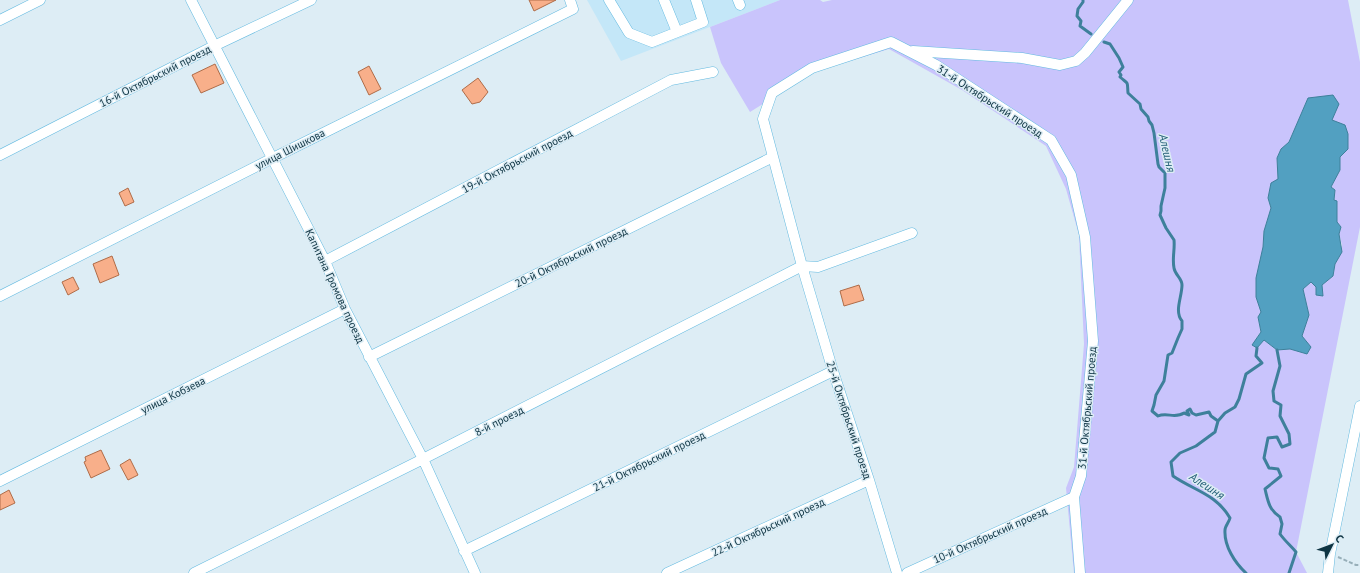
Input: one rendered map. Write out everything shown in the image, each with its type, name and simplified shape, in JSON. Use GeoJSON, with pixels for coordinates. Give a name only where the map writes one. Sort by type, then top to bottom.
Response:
{"type":"FeatureCollection","features":[{"type":"Feature","properties":{"kind":"street"},"geometry":{"type":"LineString","coordinates":[[0,20],[40,0]]}},
{"type":"Feature","properties":{"kind":"street","name":"Капитана Громова проезд"},"geometry":{"type":"LineString","coordinates":[[191,0],[271,159],[325,261],[345,309],[422,459],[475,573]]}},
{"type":"Feature","properties":{"kind":"street","name":"16-й Октябрьский проезд"},"geometry":{"type":"LineString","coordinates":[[0,155],[214,46],[311,0]]}},
{"type":"Feature","properties":{"kind":"street","name":"улица Шишкова"},"geometry":{"type":"LineString","coordinates":[[0,296],[572,9],[570,0]]}},
{"type":"Feature","properties":{"kind":"street"},"geometry":{"type":"LineString","coordinates":[[609,0],[629,33],[652,42],[703,22],[696,0]]}},
{"type":"Feature","properties":{"kind":"street"},"geometry":{"type":"LineString","coordinates":[[664,0],[678,32]]}},
{"type":"Feature","properties":{"kind":"street"},"geometry":{"type":"LineString","coordinates":[[909,51],[1022,58],[1060,65],[1076,61],[1085,53],[1128,0]]}},
{"type":"Feature","properties":{"kind":"street","name":"31-й Октябрьский проезд"},"geometry":{"type":"LineString","coordinates":[[763,119],[772,93],[812,68],[891,42],[936,65],[1051,140],[1071,175],[1085,237],[1093,341],[1081,476],[1074,497],[1080,573]]}},
{"type":"Feature","properties":{"kind":"street","name":"19-й Октябрьский проезд"},"geometry":{"type":"LineString","coordinates":[[325,261],[671,80],[713,72]]}},
{"type":"Feature","properties":{"kind":"street","name":"25-й Октябрьский проезд"},"geometry":{"type":"LineString","coordinates":[[763,119],[802,266],[833,371],[869,480],[897,573]]}},
{"type":"Feature","properties":{"kind":"street","name":"20-й Октябрьский проезд"},"geometry":{"type":"LineString","coordinates":[[369,357],[773,156]]}},
{"type":"Feature","properties":{"kind":"street"},"geometry":{"type":"LineString","coordinates":[[802,266],[818,267],[912,233]]}},
{"type":"Feature","properties":{"kind":"street","name":"8-й проезд"},"geometry":{"type":"LineString","coordinates":[[194,573],[802,266]]}},
{"type":"Feature","properties":{"kind":"street","name":"улица Кобзева"},"geometry":{"type":"LineString","coordinates":[[0,481],[345,309]]}},
{"type":"Feature","properties":{"kind":"street","name":"21-й Октябрьский проезд"},"geometry":{"type":"LineString","coordinates":[[464,551],[833,371]]}},
{"type":"Feature","properties":{"kind":"street"},"geometry":{"type":"LineString","coordinates":[[1328,573],[1330,554],[1360,406]]}},
{"type":"Feature","properties":{"kind":"street","name":"22-й Октябрьский проезд"},"geometry":{"type":"LineString","coordinates":[[667,573],[869,480]]}},
{"type":"Feature","properties":{"kind":"street","name":"10-й Октябрьский проезд"},"geometry":{"type":"LineString","coordinates":[[907,573],[1074,497]]}},
{"type":"Feature","properties":{"kind":"path"},"geometry":{"type":"LineString","coordinates":[[1330,554],[1356,565],[1360,564]]}},
{"type":"Feature","properties":{"kind":"shaded area"},"geometry":{"type":"Polygon","coordinates":[[[587,0],[780,0],[621,61],[587,0]]]}},
{"type":"Feature","properties":{"kind":"shaded area"},"geometry":{"type":"Polygon","coordinates":[[[780,0],[820,0],[823,2],[832,0],[1348,0],[1360,62],[1360,227],[1296,552],[1307,573],[1074,573],[1066,488],[1074,467],[1084,344],[1079,235],[1066,189],[1046,146],[962,90],[889,49],[814,72],[750,112],[721,63],[710,27],[780,0]],[[1308,98],[1289,142],[1281,149],[1277,158],[1278,179],[1268,198],[1271,208],[1264,231],[1261,312],[1258,317],[1261,332],[1257,337],[1264,340],[1277,350],[1290,349],[1302,336],[1309,315],[1303,289],[1311,282],[1316,287],[1322,285],[1333,276],[1335,264],[1342,245],[1339,234],[1341,228],[1337,222],[1337,202],[1334,201],[1335,190],[1331,187],[1340,170],[1340,157],[1348,149],[1332,120],[1308,98]]]}},
{"type":"Feature","properties":{"kind":"water"},"geometry":{"type":"Polygon","coordinates":[[[1333,95],[1339,104],[1332,120],[1345,125],[1348,134],[1348,149],[1340,157],[1340,170],[1331,187],[1335,190],[1334,200],[1337,201],[1337,222],[1341,227],[1339,234],[1342,252],[1335,264],[1333,276],[1322,285],[1323,296],[1316,295],[1316,287],[1311,282],[1303,289],[1309,315],[1302,336],[1311,347],[1307,354],[1290,349],[1277,350],[1264,340],[1257,348],[1252,345],[1261,332],[1258,317],[1261,312],[1256,297],[1256,278],[1263,247],[1264,231],[1271,208],[1268,198],[1271,183],[1278,179],[1277,158],[1281,149],[1289,142],[1308,98],[1333,95]]]}},
{"type":"Feature","properties":{"kind":"building"},"geometry":{"type":"Polygon","coordinates":[[[529,0],[556,0],[534,11],[529,0]]]}},
{"type":"Feature","properties":{"kind":"building"},"geometry":{"type":"Polygon","coordinates":[[[215,64],[224,83],[201,93],[192,75],[215,64]]]}},
{"type":"Feature","properties":{"kind":"building"},"geometry":{"type":"Polygon","coordinates":[[[369,66],[381,89],[369,95],[358,72],[369,66]]]}},
{"type":"Feature","properties":{"kind":"building"},"geometry":{"type":"Polygon","coordinates":[[[478,78],[488,92],[480,102],[472,104],[462,90],[478,78]]]}},
{"type":"Feature","properties":{"kind":"building"},"geometry":{"type":"Polygon","coordinates":[[[128,188],[134,202],[125,206],[119,193],[128,188]]]}},
{"type":"Feature","properties":{"kind":"building"},"geometry":{"type":"Polygon","coordinates":[[[112,256],[119,275],[100,283],[93,264],[112,256]]]}},
{"type":"Feature","properties":{"kind":"building"},"geometry":{"type":"Polygon","coordinates":[[[73,277],[79,289],[68,295],[62,282],[73,277]]]}},
{"type":"Feature","properties":{"kind":"building"},"geometry":{"type":"Polygon","coordinates":[[[859,285],[864,300],[844,306],[840,291],[859,285]]]}},
{"type":"Feature","properties":{"kind":"building"},"geometry":{"type":"Polygon","coordinates":[[[101,450],[110,469],[91,478],[84,462],[86,461],[85,457],[101,450]]]}},
{"type":"Feature","properties":{"kind":"building"},"geometry":{"type":"Polygon","coordinates":[[[130,459],[138,475],[128,480],[120,465],[130,459]]]}},
{"type":"Feature","properties":{"kind":"building"},"geometry":{"type":"Polygon","coordinates":[[[9,490],[15,503],[0,510],[0,495],[9,490]]]}},
{"type":"Feature","properties":{"kind":"waterway","name":"Алешня"},"geometry":{"type":"LineString","coordinates":[[1083,0],[1078,9],[1077,16],[1081,21],[1080,26],[1091,34]]}},
{"type":"Feature","properties":{"kind":"waterway","name":"Алешня"},"geometry":{"type":"LineString","coordinates":[[1104,42],[1110,44],[1119,58],[1123,67],[1119,72],[1121,75],[1120,77],[1127,83],[1128,93],[1140,104],[1141,109],[1148,117],[1152,125],[1158,164],[1165,173],[1165,188],[1160,215],[1174,240],[1174,268],[1182,283],[1178,308],[1182,321],[1182,329],[1172,353],[1168,355],[1164,381],[1156,395],[1152,411],[1158,416],[1181,415],[1184,413],[1189,415],[1187,411],[1190,409],[1192,413],[1196,415],[1209,412],[1211,416],[1218,421],[1215,432],[1196,446],[1180,453],[1171,462],[1173,476],[1212,498],[1224,510],[1230,518],[1225,530],[1228,548],[1234,559],[1246,573]]}},
{"type":"Feature","properties":{"kind":"waterway"},"geometry":{"type":"LineString","coordinates":[[1218,421],[1225,413],[1235,407],[1239,399],[1246,374],[1262,363],[1256,356],[1257,348]]}},
{"type":"Feature","properties":{"kind":"waterway"},"geometry":{"type":"LineString","coordinates":[[1277,350],[1280,366],[1273,391],[1274,401],[1281,405],[1280,416],[1289,434],[1290,444],[1282,447],[1277,437],[1268,438],[1264,458],[1269,468],[1278,469],[1281,476],[1265,489],[1271,508],[1280,517],[1282,524],[1280,534],[1296,552],[1289,573]]}}]}
